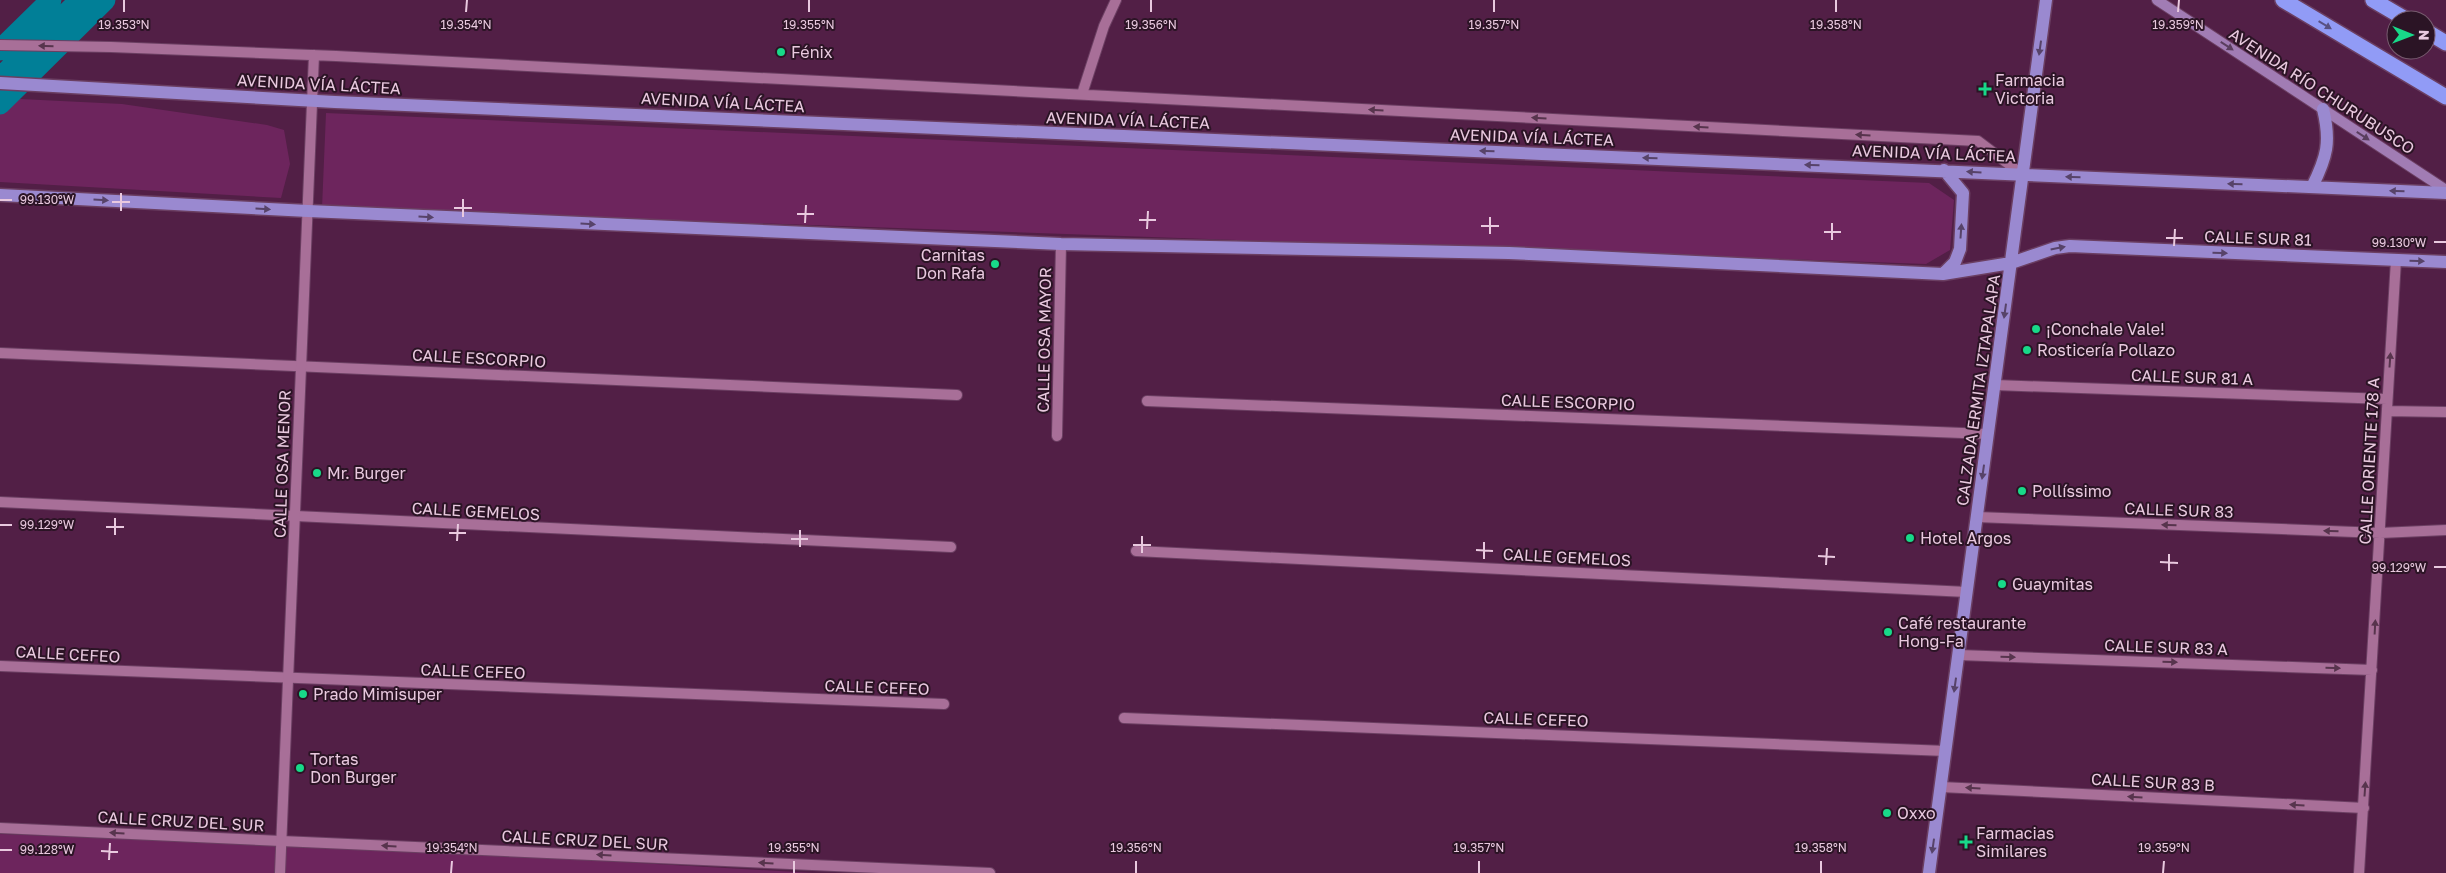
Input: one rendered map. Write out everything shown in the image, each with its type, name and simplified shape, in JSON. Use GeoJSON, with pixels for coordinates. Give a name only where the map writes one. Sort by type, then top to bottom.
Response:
{"type":"FeatureCollection","features":[{"type":"Feature","properties":{"kind":"highway"},"geometry":{"type":"LineString","coordinates":[[2283,0],[2446,97]]}},
{"type":"Feature","properties":{"kind":"highway"},"geometry":{"type":"LineString","coordinates":[[2373,0],[2390,10]]}},
{"type":"Feature","properties":{"kind":"main road","name":"CALZADA ERMITA IZTAPALAPA"},"geometry":{"type":"LineString","coordinates":[[1929,873],[2046,0]]}},
{"type":"Feature","properties":{"kind":"main road","name":"AVENIDA RÍO CHURUBUSCO"},"geometry":{"type":"LineString","coordinates":[[2157,0],[2446,192]]}},
{"type":"Feature","properties":{"kind":"main road","name":"AVENIDA VÍA LÁCTEA"},"geometry":{"type":"LineString","coordinates":[[0,83],[312,100],[1944,170],[2023,175]]}},
{"type":"Feature","properties":{"kind":"main road"},"geometry":{"type":"LineString","coordinates":[[2312,187],[2322,167],[2328,148],[2328,131],[2323,109]]}},
{"type":"Feature","properties":{"kind":"main road"},"geometry":{"type":"LineString","coordinates":[[1943,274],[1955,262],[1960,249],[1963,193],[1958,184],[1944,170]]}},
{"type":"Feature","properties":{"kind":"main road"},"geometry":{"type":"LineString","coordinates":[[2023,175],[2446,192]]}},
{"type":"Feature","properties":{"kind":"main road"},"geometry":{"type":"LineString","coordinates":[[0,195],[308,211],[1061,244],[1509,253],[1943,274],[2011,263]]}},
{"type":"Feature","properties":{"kind":"main road","name":"CALLE SUR 81"},"geometry":{"type":"LineString","coordinates":[[2011,263],[2054,248],[2070,246],[2446,262]]}},
{"type":"Feature","properties":{"kind":"street"},"geometry":{"type":"LineString","coordinates":[[1082,94],[1104,26],[1116,0]]}},
{"type":"Feature","properties":{"kind":"street","name":"AVENIDA VÍA LÁCTEA"},"geometry":{"type":"LineString","coordinates":[[0,45],[314,55],[1978,141],[2023,175]]}},
{"type":"Feature","properties":{"kind":"street","name":"CALLE OSA MENOR"},"geometry":{"type":"LineString","coordinates":[[280,873],[314,55]]}},
{"type":"Feature","properties":{"kind":"street","name":"CALLE OSA MAYOR"},"geometry":{"type":"LineString","coordinates":[[1057,436],[1061,244]]}},
{"type":"Feature","properties":{"kind":"street","name":"CALLE ORIENTE 178 A"},"geometry":{"type":"LineString","coordinates":[[2359,873],[2396,260]]}},
{"type":"Feature","properties":{"kind":"street","name":"CALLE ESCORPIO"},"geometry":{"type":"LineString","coordinates":[[0,353],[957,394]]}},
{"type":"Feature","properties":{"kind":"street","name":"CALLE SUR 81 A"},"geometry":{"type":"LineString","coordinates":[[1995,385],[2387,399]]}},
{"type":"Feature","properties":{"kind":"street","name":"CALLE ESCORPIO"},"geometry":{"type":"LineString","coordinates":[[1147,401],[1988,434]]}},
{"type":"Feature","properties":{"kind":"street"},"geometry":{"type":"LineString","coordinates":[[2386,411],[2446,412]]}},
{"type":"Feature","properties":{"kind":"street","name":"CALLE GEMELOS"},"geometry":{"type":"LineString","coordinates":[[0,502],[295,518],[950,548]]}},
{"type":"Feature","properties":{"kind":"street","name":"CALLE SUR 83"},"geometry":{"type":"LineString","coordinates":[[1977,517],[2380,533],[2446,530]]}},
{"type":"Feature","properties":{"kind":"street","name":"CALLE GEMELOS"},"geometry":{"type":"LineString","coordinates":[[1136,551],[1967,592]]}},
{"type":"Feature","properties":{"kind":"street","name":"CALLE SUR 83 A"},"geometry":{"type":"LineString","coordinates":[[1959,655],[2372,670]]}},
{"type":"Feature","properties":{"kind":"street","name":"CALLE CEFEO"},"geometry":{"type":"LineString","coordinates":[[0,666],[944,704]]}},
{"type":"Feature","properties":{"kind":"street","name":"CALLE CEFEO"},"geometry":{"type":"LineString","coordinates":[[1124,718],[1946,751]]}},
{"type":"Feature","properties":{"kind":"street","name":"CALLE SUR 83 B"},"geometry":{"type":"LineString","coordinates":[[1941,787],[2364,808]]}},
{"type":"Feature","properties":{"kind":"street","name":"CALLE CRUZ DEL SUR"},"geometry":{"type":"LineString","coordinates":[[0,828],[990,873]]}},
{"type":"Feature","properties":{"kind":"shaded area"},"geometry":{"type":"Polygon","coordinates":[[[0,98],[122,104],[267,125],[284,130],[290,164],[281,198],[0,182],[0,98]]]}},
{"type":"Feature","properties":{"kind":"shaded area"},"geometry":{"type":"Polygon","coordinates":[[[326,113],[1929,183],[1954,200],[1950,250],[1926,264],[322,208],[326,113]]]}},
{"type":"Feature","properties":{"kind":"shaded area"},"geometry":{"type":"Polygon","coordinates":[[[0,834],[247,844],[311,844],[813,873],[0,873],[0,834]]]}},
{"type":"Feature","properties":{"kind":"waterway"},"geometry":{"type":"LineString","coordinates":[[0,50],[51,0]]}},
{"type":"Feature","properties":{"kind":"waterway"},"geometry":{"type":"LineString","coordinates":[[0,78],[80,0]]}},
{"type":"Feature","properties":{"kind":"waterway"},"geometry":{"type":"LineString","coordinates":[[0,104],[105,0]]}},
{"type":"Feature","properties":{"kind":"place","name":"Fénix"},"geometry":{"type":"Point","coordinates":[781,52]}},
{"type":"Feature","properties":{"kind":"place","name":"Farmacia Victoria"},"geometry":{"type":"Point","coordinates":[1985,89]}},
{"type":"Feature","properties":{"kind":"place","name":"Carnitas Don Rafa"},"geometry":{"type":"Point","coordinates":[995,264]}},
{"type":"Feature","properties":{"kind":"place","name":"¡Conchale Vale!"},"geometry":{"type":"Point","coordinates":[2036,329]}},
{"type":"Feature","properties":{"kind":"place","name":"Rosticería Pollazo"},"geometry":{"type":"Point","coordinates":[2027,350]}},
{"type":"Feature","properties":{"kind":"place","name":"Mr. Burger"},"geometry":{"type":"Point","coordinates":[317,473]}},
{"type":"Feature","properties":{"kind":"place","name":"Pollíssimo"},"geometry":{"type":"Point","coordinates":[2022,491]}},
{"type":"Feature","properties":{"kind":"place","name":"Hotel Argos"},"geometry":{"type":"Point","coordinates":[1910,538]}},
{"type":"Feature","properties":{"kind":"place","name":"Guaymitas"},"geometry":{"type":"Point","coordinates":[2002,584]}},
{"type":"Feature","properties":{"kind":"place","name":"Café restaurante Hong-Fa"},"geometry":{"type":"Point","coordinates":[1888,632]}},
{"type":"Feature","properties":{"kind":"place","name":"Prado Mimisuper"},"geometry":{"type":"Point","coordinates":[303,694]}},
{"type":"Feature","properties":{"kind":"place","name":"Tortas Don Burger"},"geometry":{"type":"Point","coordinates":[300,768]}},
{"type":"Feature","properties":{"kind":"place","name":"Oxxo"},"geometry":{"type":"Point","coordinates":[1887,813]}},
{"type":"Feature","properties":{"kind":"place","name":"Farmacias Similares"},"geometry":{"type":"Point","coordinates":[1966,842]}}]}
